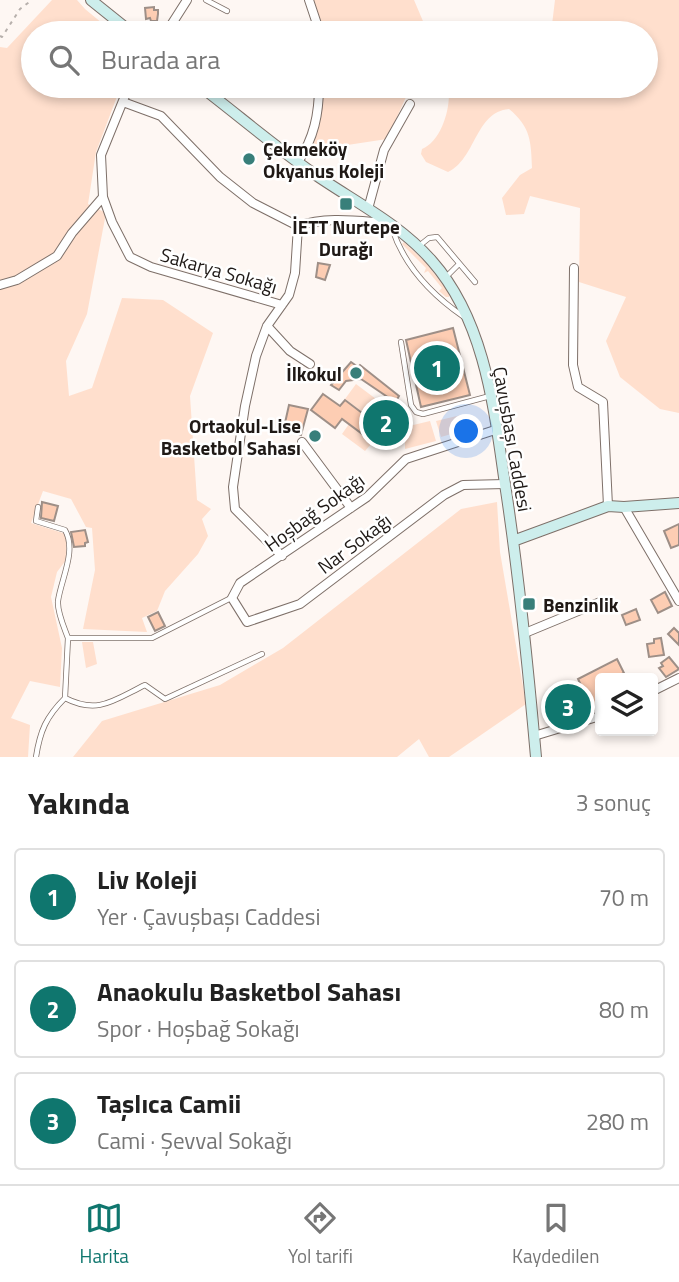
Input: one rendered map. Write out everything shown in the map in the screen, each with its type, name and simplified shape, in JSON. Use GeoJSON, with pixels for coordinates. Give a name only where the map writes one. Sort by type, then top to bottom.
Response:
{"type":"FeatureCollection","features":[{"type":"Feature","properties":{"kind":"main road"},"geometry":{"type":"LineString","coordinates":[[92,0],[117,21]]}},
{"type":"Feature","properties":{"kind":"main road","name":"Çavuşbaşı Caddesi"},"geometry":{"type":"LineString","coordinates":[[215,98],[298,162],[391,224],[418,247],[445,278],[466,318],[474,336],[498,429],[525,633],[536,757]]}},
{"type":"Feature","properties":{"kind":"main road"},"geometry":{"type":"LineString","coordinates":[[513,541],[608,506],[624,508],[679,502]]}},
{"type":"Feature","properties":{"kind":"street"},"geometry":{"type":"LineString","coordinates":[[174,21],[187,0]]}},
{"type":"Feature","properties":{"kind":"street"},"geometry":{"type":"LineString","coordinates":[[309,0],[316,21]]}},
{"type":"Feature","properties":{"kind":"street","name":"Sakarya Sokağı"},"geometry":{"type":"LineString","coordinates":[[125,98],[101,155],[103,197],[112,222],[131,257],[151,267],[282,305]]}},
{"type":"Feature","properties":{"kind":"street"},"geometry":{"type":"LineString","coordinates":[[298,162],[308,146],[316,123],[318,98]]}},
{"type":"Feature","properties":{"kind":"street"},"geometry":{"type":"LineString","coordinates":[[123,102],[160,116],[220,177],[253,203],[298,226],[310,222],[346,220],[391,224]]}},
{"type":"Feature","properties":{"kind":"street"},"geometry":{"type":"LineString","coordinates":[[368,209],[384,150],[410,104]]}},
{"type":"Feature","properties":{"kind":"street"},"geometry":{"type":"LineString","coordinates":[[0,285],[18,279],[57,256],[72,233],[103,197]]}},
{"type":"Feature","properties":{"kind":"street"},"geometry":{"type":"LineString","coordinates":[[282,556],[235,509],[233,487],[245,406],[256,356],[267,326],[289,295],[295,273],[298,226]]}},
{"type":"Feature","properties":{"kind":"street"},"geometry":{"type":"LineString","coordinates":[[574,268],[573,365],[578,387],[603,402],[608,506]]}},
{"type":"Feature","properties":{"kind":"street"},"geometry":{"type":"LineString","coordinates":[[267,326],[290,351],[310,364]]}},
{"type":"Feature","properties":{"kind":"street","name":"Hoşbağ Sokağı"},"geometry":{"type":"LineString","coordinates":[[232,598],[240,583],[367,497],[406,459],[498,429]]}},
{"type":"Feature","properties":{"kind":"street"},"geometry":{"type":"LineString","coordinates":[[302,442],[351,508]]}},
{"type":"Feature","properties":{"kind":"street","name":"Nar Sokağı"},"geometry":{"type":"LineString","coordinates":[[232,598],[247,622],[300,604],[444,495],[463,485],[505,484]]}},
{"type":"Feature","properties":{"kind":"street"},"geometry":{"type":"LineString","coordinates":[[624,508],[679,601]]}},
{"type":"Feature","properties":{"kind":"street"},"geometry":{"type":"LineString","coordinates":[[525,633],[600,602]]}},
{"type":"Feature","properties":{"kind":"street"},"geometry":{"type":"LineString","coordinates":[[658,688],[679,678]]}},
{"type":"Feature","properties":{"kind":"street"},"geometry":{"type":"LineString","coordinates":[[534,736],[595,718]]}},
{"type":"Feature","properties":{"kind":"lane"},"geometry":{"type":"LineString","coordinates":[[206,0],[227,11]]}},
{"type":"Feature","properties":{"kind":"lane"},"geometry":{"type":"LineString","coordinates":[[391,224],[402,254],[427,286],[443,303],[466,318]]}},
{"type":"Feature","properties":{"kind":"lane"},"geometry":{"type":"LineString","coordinates":[[418,247],[429,238],[437,237],[475,282]]}},
{"type":"Feature","properties":{"kind":"lane"},"geometry":{"type":"LineString","coordinates":[[445,278],[459,264]]}},
{"type":"Feature","properties":{"kind":"lane"},"geometry":{"type":"LineString","coordinates":[[401,342],[411,405],[416,412],[423,414],[491,396]]}},
{"type":"Feature","properties":{"kind":"lane"},"geometry":{"type":"LineString","coordinates":[[36,757],[40,731],[55,707],[65,698],[68,638],[57,603],[68,560],[68,538],[65,530],[36,521],[38,507]]}},
{"type":"Feature","properties":{"kind":"lane"},"geometry":{"type":"LineString","coordinates":[[68,638],[152,638],[232,598]]}},
{"type":"Feature","properties":{"kind":"lane"},"geometry":{"type":"LineString","coordinates":[[65,698],[80,705],[103,705],[145,685],[165,699],[262,654]]}},
{"type":"Feature","properties":{"kind":"path"},"geometry":{"type":"LineString","coordinates":[[0,36],[2,37],[20,9],[32,0]]}},
{"type":"Feature","properties":{"kind":"shaded area"},"geometry":{"type":"Polygon","coordinates":[[[52,0],[77,0],[100,21],[32,21],[52,0]]]}},
{"type":"Feature","properties":{"kind":"shaded area"},"geometry":{"type":"Polygon","coordinates":[[[307,0],[414,0],[423,21],[313,21],[307,0]]]}},
{"type":"Feature","properties":{"kind":"shaded area"},"geometry":{"type":"Polygon","coordinates":[[[555,0],[679,0],[679,413],[660,409],[620,377],[606,341],[626,297],[579,282],[580,208],[530,196],[524,214],[506,215],[502,198],[520,175],[532,168],[528,136],[522,122],[509,109],[489,118],[465,157],[448,172],[426,162],[421,154],[422,149],[429,145],[440,131],[449,98],[658,98],[658,21],[552,21],[555,0]]]}},
{"type":"Feature","properties":{"kind":"shaded area"},"geometry":{"type":"Polygon","coordinates":[[[21,33],[21,98],[116,98],[96,152],[88,204],[106,213],[87,314],[66,361],[69,396],[92,388],[122,298],[163,300],[213,333],[190,396],[197,500],[211,509],[202,519],[208,536],[198,554],[165,591],[157,611],[142,618],[147,632],[83,629],[95,570],[92,528],[86,527],[71,499],[43,491],[31,523],[66,534],[66,560],[57,572],[51,597],[62,648],[60,687],[30,681],[11,718],[30,725],[28,757],[0,757],[0,47],[7,48],[21,33]]]}},
{"type":"Feature","properties":{"kind":"shaded area"},"geometry":{"type":"Polygon","coordinates":[[[315,98],[406,98],[387,139],[301,152],[312,123],[315,98]]]}},
{"type":"Feature","properties":{"kind":"shaded area"},"geometry":{"type":"Polygon","coordinates":[[[404,242],[426,263],[450,294],[449,297],[439,291],[442,288],[428,271],[424,273],[426,268],[402,244],[404,242]]]}},
{"type":"Feature","properties":{"kind":"shaded area"},"geometry":{"type":"Polygon","coordinates":[[[356,384],[380,402],[369,417],[345,399],[356,384]]]}},
{"type":"Feature","properties":{"kind":"shaded area"},"geometry":{"type":"Polygon","coordinates":[[[381,411],[400,423],[392,435],[373,423],[381,411]]]}},
{"type":"Feature","properties":{"kind":"shaded area"},"geometry":{"type":"Polygon","coordinates":[[[461,415],[465,430],[441,437],[436,421],[461,415]]]}},
{"type":"Feature","properties":{"kind":"shaded area"},"geometry":{"type":"Polygon","coordinates":[[[430,421],[436,441],[405,449],[405,427],[430,421]]]}},
{"type":"Feature","properties":{"kind":"shaded area"},"geometry":{"type":"Polygon","coordinates":[[[349,424],[373,442],[365,451],[342,434],[349,424]]]}},
{"type":"Feature","properties":{"kind":"shaded area"},"geometry":{"type":"Polygon","coordinates":[[[497,502],[500,552],[526,704],[449,757],[429,757],[419,739],[397,757],[73,757],[102,721],[220,685],[283,648],[461,509],[497,502]]]}},
{"type":"Feature","properties":{"kind":"shaded area"},"geometry":{"type":"Polygon","coordinates":[[[82,642],[93,642],[97,664],[86,668],[82,642]]]}},
{"type":"Feature","properties":{"kind":"building"},"geometry":{"type":"Polygon","coordinates":[[[154,7],[154,10],[158,10],[157,21],[146,19],[145,8],[154,7]]]}},
{"type":"Feature","properties":{"kind":"building"},"geometry":{"type":"Polygon","coordinates":[[[318,263],[330,265],[325,280],[316,277],[318,263]]]}},
{"type":"Feature","properties":{"kind":"building"},"geometry":{"type":"Polygon","coordinates":[[[453,328],[470,395],[421,407],[406,340],[453,328]]]}},
{"type":"Feature","properties":{"kind":"building","name":"İlkokul"},"geometry":{"type":"Polygon","coordinates":[[[351,362],[358,367],[360,365],[399,396],[389,413],[382,408],[389,398],[361,379],[346,381],[339,390],[331,385],[351,362]]]}},
{"type":"Feature","properties":{"kind":"building"},"geometry":{"type":"Polygon","coordinates":[[[323,394],[340,406],[345,400],[370,419],[366,425],[378,435],[373,442],[342,419],[335,428],[311,410],[323,394]]]}},
{"type":"Feature","properties":{"kind":"building"},"geometry":{"type":"Polygon","coordinates":[[[289,405],[308,409],[301,435],[285,423],[289,405]]]}},
{"type":"Feature","properties":{"kind":"building"},"geometry":{"type":"Polygon","coordinates":[[[42,502],[58,506],[54,521],[41,518],[42,502]]]}},
{"type":"Feature","properties":{"kind":"building"},"geometry":{"type":"Polygon","coordinates":[[[679,524],[679,545],[671,548],[664,531],[679,524]]]}},
{"type":"Feature","properties":{"kind":"building"},"geometry":{"type":"Polygon","coordinates":[[[85,530],[88,542],[85,546],[74,547],[71,532],[85,530]]]}},
{"type":"Feature","properties":{"kind":"building"},"geometry":{"type":"Polygon","coordinates":[[[665,592],[672,606],[658,613],[651,600],[665,592]]]}},
{"type":"Feature","properties":{"kind":"building"},"geometry":{"type":"Polygon","coordinates":[[[636,609],[640,620],[626,625],[622,615],[636,609]]]}},
{"type":"Feature","properties":{"kind":"building"},"geometry":{"type":"Polygon","coordinates":[[[158,612],[165,626],[155,631],[148,617],[158,612]]]}},
{"type":"Feature","properties":{"kind":"building"},"geometry":{"type":"Polygon","coordinates":[[[674,628],[679,633],[679,645],[668,634],[674,628]]]}},
{"type":"Feature","properties":{"kind":"building"},"geometry":{"type":"Polygon","coordinates":[[[661,638],[664,655],[649,657],[647,644],[661,638]]]}},
{"type":"Feature","properties":{"kind":"building"},"geometry":{"type":"Polygon","coordinates":[[[669,657],[679,669],[666,677],[659,668],[669,657]]]}},
{"type":"Feature","properties":{"kind":"building"},"geometry":{"type":"Polygon","coordinates":[[[617,659],[624,673],[595,673],[593,711],[578,679],[617,659]]]}},
{"type":"Feature","properties":{"kind":"building"},"geometry":{"type":"Polygon","coordinates":[[[571,695],[580,711],[565,719],[556,704],[571,695]]]}},
{"type":"Feature","properties":{"kind":"place","name":"Çekmeköy Okyanus Koleji"},"geometry":{"type":"Point","coordinates":[249,159]}},
{"type":"Feature","properties":{"kind":"place","name":"İETT Nurtepe Durağı"},"geometry":{"type":"Point","coordinates":[346,204]}},
{"type":"Feature","properties":{"kind":"place","name":"Liv Koleji"},"geometry":{"type":"Point","coordinates":[437,368]}},
{"type":"Feature","properties":{"kind":"place","name":"İlkokul"},"geometry":{"type":"Point","coordinates":[356,373]}},
{"type":"Feature","properties":{"kind":"place","name":"Anaokulu Basketbol Sahası"},"geometry":{"type":"Point","coordinates":[386,423]}},
{"type":"Feature","properties":{"kind":"place","name":"Ortaokul-Lise Basketbol Sahası"},"geometry":{"type":"Point","coordinates":[315,436]}},
{"type":"Feature","properties":{"kind":"place","name":"Benzinlik"},"geometry":{"type":"Point","coordinates":[529,604]}},
{"type":"Feature","properties":{"kind":"place","name":"Taşlıca Camii"},"geometry":{"type":"Point","coordinates":[568,707]}}]}
